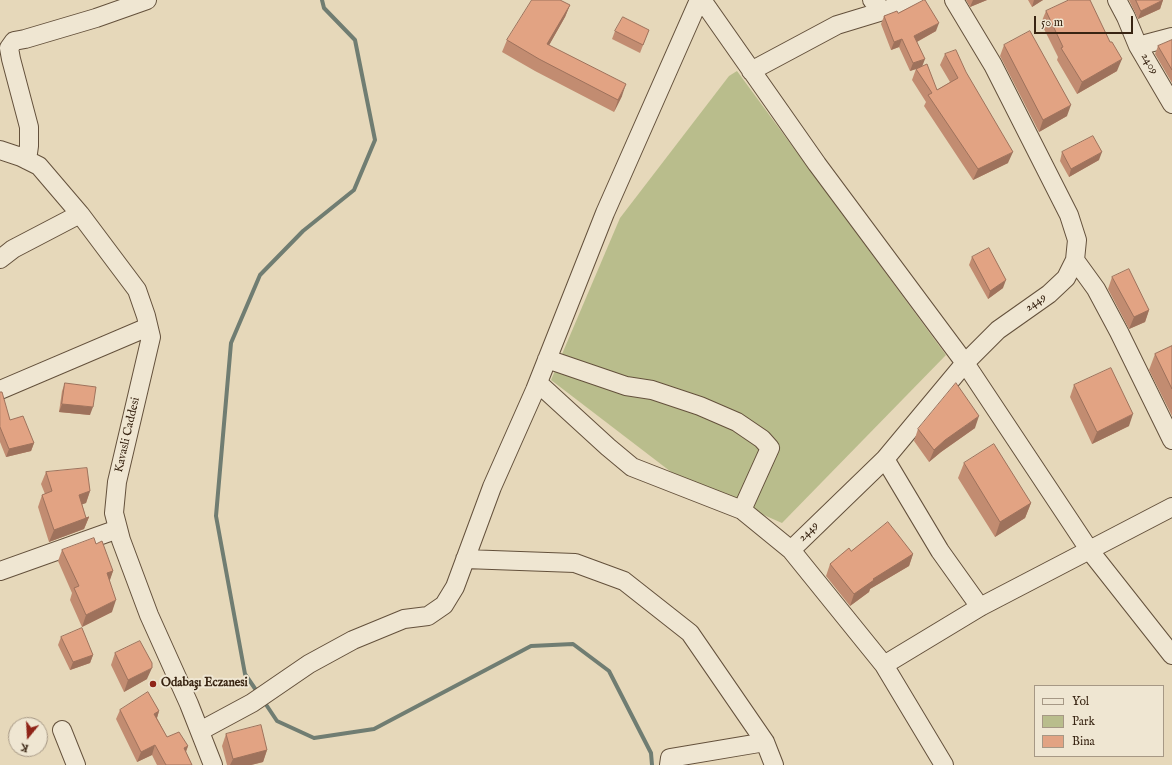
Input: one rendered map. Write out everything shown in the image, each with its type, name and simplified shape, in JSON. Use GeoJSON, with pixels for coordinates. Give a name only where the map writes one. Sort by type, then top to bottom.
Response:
{"type":"FeatureCollection","features":[{"type":"Feature","properties":{"kind":"street"},"geometry":{"type":"LineString","coordinates":[[27,160],[29,127],[9,48],[14,41],[96,18],[147,0]]}},
{"type":"Feature","properties":{"kind":"street"},"geometry":{"type":"LineString","coordinates":[[700,0],[816,164],[965,363],[1090,550],[1172,655]]}},
{"type":"Feature","properties":{"kind":"street"},"geometry":{"type":"LineString","coordinates":[[200,732],[252,703],[310,664],[353,640],[404,619],[428,616],[444,605],[455,587],[492,487],[538,383],[605,213],[700,0]]}},
{"type":"Feature","properties":{"kind":"street"},"geometry":{"type":"LineString","coordinates":[[751,71],[837,24],[877,5],[915,0]]}},
{"type":"Feature","properties":{"kind":"street","name":"2449"},"geometry":{"type":"LineString","coordinates":[[791,550],[885,459],[965,363],[998,330],[1049,294],[1066,278],[1075,260],[1077,240],[1069,215],[994,65],[954,0]]}},
{"type":"Feature","properties":{"kind":"street","name":"2409"},"geometry":{"type":"LineString","coordinates":[[1117,0],[1138,46],[1172,104]]}},
{"type":"Feature","properties":{"kind":"street"},"geometry":{"type":"LineString","coordinates":[[1138,46],[1172,37]]}},
{"type":"Feature","properties":{"kind":"street","name":"Kavasli Caddesi"},"geometry":{"type":"LineString","coordinates":[[0,150],[39,166],[80,214],[137,290],[151,337],[117,482],[114,513],[118,529],[149,615],[213,765]]}},
{"type":"Feature","properties":{"kind":"street"},"geometry":{"type":"LineString","coordinates":[[0,259],[13,249],[80,214]]}},
{"type":"Feature","properties":{"kind":"street"},"geometry":{"type":"LineString","coordinates":[[1075,260],[1096,289],[1120,332],[1172,440]]}},
{"type":"Feature","properties":{"kind":"street"},"geometry":{"type":"LineString","coordinates":[[0,390],[148,327]]}},
{"type":"Feature","properties":{"kind":"street"},"geometry":{"type":"LineString","coordinates":[[547,359],[626,386],[652,390],[700,406],[737,422],[762,439],[770,448],[742,510]]}},
{"type":"Feature","properties":{"kind":"street"},"geometry":{"type":"LineString","coordinates":[[538,383],[632,467],[742,510],[791,550],[884,665],[944,765]]}},
{"type":"Feature","properties":{"kind":"street"},"geometry":{"type":"LineString","coordinates":[[885,459],[940,551],[980,607]]}},
{"type":"Feature","properties":{"kind":"street"},"geometry":{"type":"LineString","coordinates":[[884,665],[980,607],[1172,507]]}},
{"type":"Feature","properties":{"kind":"street"},"geometry":{"type":"LineString","coordinates":[[0,570],[118,529]]}},
{"type":"Feature","properties":{"kind":"street"},"geometry":{"type":"LineString","coordinates":[[465,559],[575,563],[624,581],[690,633],[765,742],[774,765]]}},
{"type":"Feature","properties":{"kind":"street"},"geometry":{"type":"LineString","coordinates":[[62,730],[76,765]]}},
{"type":"Feature","properties":{"kind":"street"},"geometry":{"type":"LineString","coordinates":[[669,765],[670,758],[765,742]]}},
{"type":"Feature","properties":{"kind":"green space"},"geometry":{"type":"Polygon","coordinates":[[[737,71],[946,355],[782,523],[679,478],[551,380],[620,218],[729,76],[737,71]]]}},
{"type":"Feature","properties":{"kind":"building"},"geometry":{"type":"Polygon","coordinates":[[[532,0],[560,0],[570,5],[547,44],[626,84],[618,100],[539,59],[507,40],[532,0]]]}},
{"type":"Feature","properties":{"kind":"building"},"geometry":{"type":"Polygon","coordinates":[[[924,0],[939,23],[914,36],[925,59],[913,63],[902,39],[894,42],[884,16],[897,11],[898,13],[924,0]]]}},
{"type":"Feature","properties":{"kind":"building"},"geometry":{"type":"Polygon","coordinates":[[[1069,0],[1090,0],[1110,42],[1112,42],[1122,59],[1082,82],[1061,48],[1063,47],[1046,11],[1069,0]]]}},
{"type":"Feature","properties":{"kind":"building"},"geometry":{"type":"Polygon","coordinates":[[[1136,0],[1163,0],[1141,11],[1136,0]]]}},
{"type":"Feature","properties":{"kind":"building"},"geometry":{"type":"Polygon","coordinates":[[[623,17],[649,30],[643,45],[615,31],[623,17]]]}},
{"type":"Feature","properties":{"kind":"building"},"geometry":{"type":"Polygon","coordinates":[[[1030,31],[1071,105],[1043,120],[1004,45],[1030,31]]]}},
{"type":"Feature","properties":{"kind":"building"},"geometry":{"type":"Polygon","coordinates":[[[1172,40],[1172,70],[1158,46],[1172,40]]]}},
{"type":"Feature","properties":{"kind":"building"},"geometry":{"type":"Polygon","coordinates":[[[956,50],[966,72],[1013,152],[978,169],[928,95],[932,93],[916,69],[927,64],[937,90],[958,78],[945,54],[956,50]]]}},
{"type":"Feature","properties":{"kind":"building"},"geometry":{"type":"Polygon","coordinates":[[[1093,136],[1102,152],[1071,169],[1062,152],[1093,136]]]}},
{"type":"Feature","properties":{"kind":"building"},"geometry":{"type":"Polygon","coordinates":[[[989,248],[1006,280],[990,291],[972,257],[989,248]]]}},
{"type":"Feature","properties":{"kind":"building"},"geometry":{"type":"Polygon","coordinates":[[[1129,269],[1149,310],[1134,317],[1112,277],[1129,269]]]}},
{"type":"Feature","properties":{"kind":"building"},"geometry":{"type":"Polygon","coordinates":[[[1172,346],[1172,389],[1155,354],[1172,346]]]}},
{"type":"Feature","properties":{"kind":"building"},"geometry":{"type":"Polygon","coordinates":[[[1111,368],[1133,414],[1097,432],[1074,385],[1111,368]]]}},
{"type":"Feature","properties":{"kind":"building"},"geometry":{"type":"Polygon","coordinates":[[[65,383],[96,387],[93,407],[62,404],[65,383]]]}},
{"type":"Feature","properties":{"kind":"building"},"geometry":{"type":"Polygon","coordinates":[[[956,383],[979,416],[945,440],[934,450],[918,429],[956,383]]]}},
{"type":"Feature","properties":{"kind":"building"},"geometry":{"type":"Polygon","coordinates":[[[0,392],[2,392],[10,420],[23,416],[34,443],[9,449],[0,427],[0,392]]]}},
{"type":"Feature","properties":{"kind":"building"},"geometry":{"type":"Polygon","coordinates":[[[994,444],[1031,503],[1000,522],[964,463],[994,444]]]}},
{"type":"Feature","properties":{"kind":"building"},"geometry":{"type":"Polygon","coordinates":[[[87,468],[90,491],[79,495],[86,518],[89,517],[54,530],[42,495],[52,491],[46,472],[87,468]]]}},
{"type":"Feature","properties":{"kind":"building"},"geometry":{"type":"Polygon","coordinates":[[[888,522],[913,554],[873,579],[874,580],[854,594],[830,564],[849,548],[851,551],[888,522]]]}},
{"type":"Feature","properties":{"kind":"building"},"geometry":{"type":"Polygon","coordinates":[[[94,538],[96,544],[102,541],[113,571],[107,573],[116,600],[86,615],[74,588],[79,586],[62,550],[94,538]]]}},
{"type":"Feature","properties":{"kind":"building"},"geometry":{"type":"Polygon","coordinates":[[[82,628],[93,655],[73,662],[61,637],[82,628]]]}},
{"type":"Feature","properties":{"kind":"building"},"geometry":{"type":"Polygon","coordinates":[[[140,641],[152,663],[152,668],[128,680],[115,653],[140,641]]]}},
{"type":"Feature","properties":{"kind":"building"},"geometry":{"type":"Polygon","coordinates":[[[148,692],[159,711],[154,714],[167,737],[179,732],[188,746],[184,748],[192,765],[166,765],[155,745],[141,752],[120,710],[148,692]]]}},
{"type":"Feature","properties":{"kind":"building"},"geometry":{"type":"Polygon","coordinates":[[[261,725],[267,750],[233,759],[226,734],[261,725]]]}},
{"type":"Feature","properties":{"kind":"waterway"},"geometry":{"type":"LineString","coordinates":[[258,693],[245,674],[216,516],[231,343],[260,275],[303,231],[354,190],[375,140],[355,40],[324,8],[322,0]]}},
{"type":"Feature","properties":{"kind":"waterway"},"geometry":{"type":"LineString","coordinates":[[263,700],[277,721],[314,738],[374,729],[531,646],[573,644],[609,671],[651,753],[652,765]]}},
{"type":"Feature","properties":{"kind":"place","name":"Odabaşı Eczanesi"},"geometry":{"type":"Point","coordinates":[153,684]}}]}
